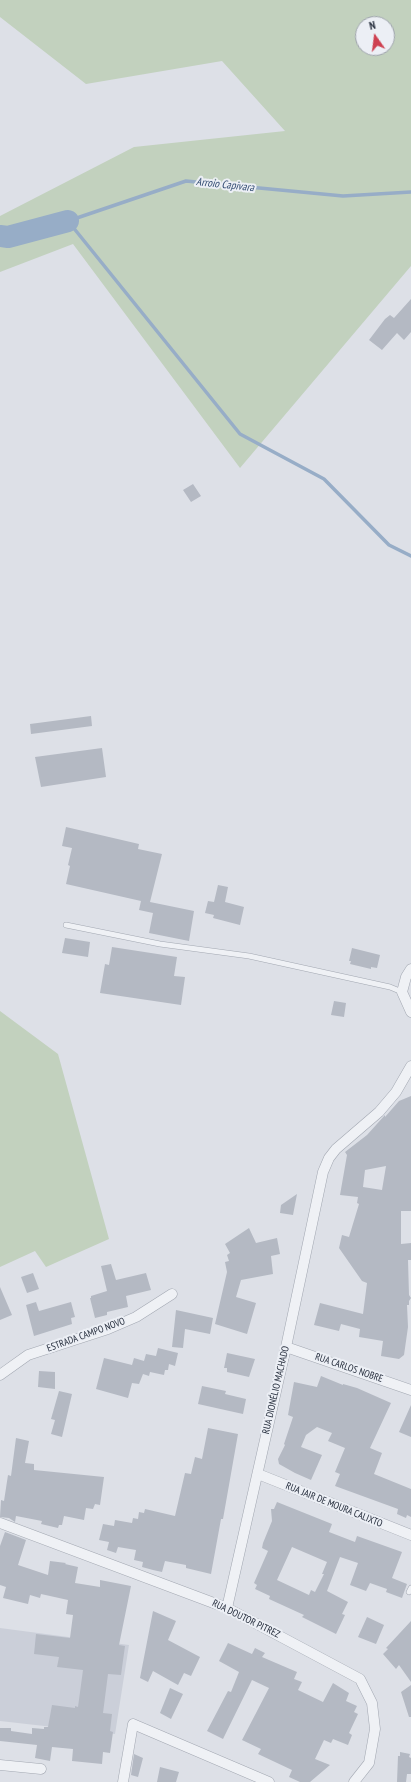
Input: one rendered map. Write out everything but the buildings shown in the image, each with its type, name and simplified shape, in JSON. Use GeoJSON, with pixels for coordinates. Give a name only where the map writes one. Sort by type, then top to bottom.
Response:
{"type":"FeatureCollection","features":[{"type":"Feature","properties":{"kind":"street"},"geometry":{"type":"LineString","coordinates":[[411,969],[406,977],[402,992],[411,1012]]}},
{"type":"Feature","properties":{"kind":"street","name":"RUA DIONÉLIO MACHADO"},"geometry":{"type":"LineString","coordinates":[[227,1608],[286,1347],[323,1172],[328,1158],[336,1149],[379,1112],[396,1092],[411,1066]]}},
{"type":"Feature","properties":{"kind":"street","name":"ESTRADA CAMPO NOVO"},"geometry":{"type":"LineString","coordinates":[[0,1375],[28,1355],[108,1329],[136,1317],[172,1294]]}},
{"type":"Feature","properties":{"kind":"street","name":"RUA CARLOS NOBRE"},"geometry":{"type":"LineString","coordinates":[[286,1347],[411,1390]]}},
{"type":"Feature","properties":{"kind":"street","name":"RUA JAIR DE MOURA CALIXTO"},"geometry":{"type":"LineString","coordinates":[[258,1474],[411,1535]]}},
{"type":"Feature","properties":{"kind":"street","name":"RUA DOUTOR PITREZ"},"geometry":{"type":"LineString","coordinates":[[0,1523],[227,1608],[360,1679],[372,1703],[375,1729],[368,1763],[354,1782]]}},
{"type":"Feature","properties":{"kind":"street"},"geometry":{"type":"LineString","coordinates":[[123,1782],[133,1724],[269,1782]]}},
{"type":"Feature","properties":{"kind":"street"},"geometry":{"type":"LineString","coordinates":[[0,1765],[41,1769]]}},
{"type":"Feature","properties":{"kind":"lane"},"geometry":{"type":"LineString","coordinates":[[66,926],[160,944],[249,956],[390,986],[402,992]]}},
{"type":"Feature","properties":{"kind":"shaded area"},"geometry":{"type":"Polygon","coordinates":[[[0,1628],[129,1645],[115,1734],[0,1721],[0,1628]]]}},
{"type":"Feature","properties":{"kind":"green space"},"geometry":{"type":"Polygon","coordinates":[[[0,0],[411,0],[411,266],[240,468],[73,244],[0,272],[0,216],[134,147],[285,131],[222,61],[86,84],[0,17],[0,0]]]}},
{"type":"Feature","properties":{"kind":"green space"},"geometry":{"type":"Polygon","coordinates":[[[0,1011],[58,1054],[109,1239],[46,1267],[35,1251],[0,1267],[0,1011]]]}},
{"type":"Feature","properties":{"kind":"waterway"},"geometry":{"type":"LineString","coordinates":[[411,192],[343,196],[186,181],[68,221],[240,434],[324,479],[389,545],[411,556]]}},
{"type":"Feature","properties":{"kind":"waterway","name":"Arroio Capivara"},"geometry":{"type":"LineString","coordinates":[[0,236],[8,237],[68,221]]}}]}
